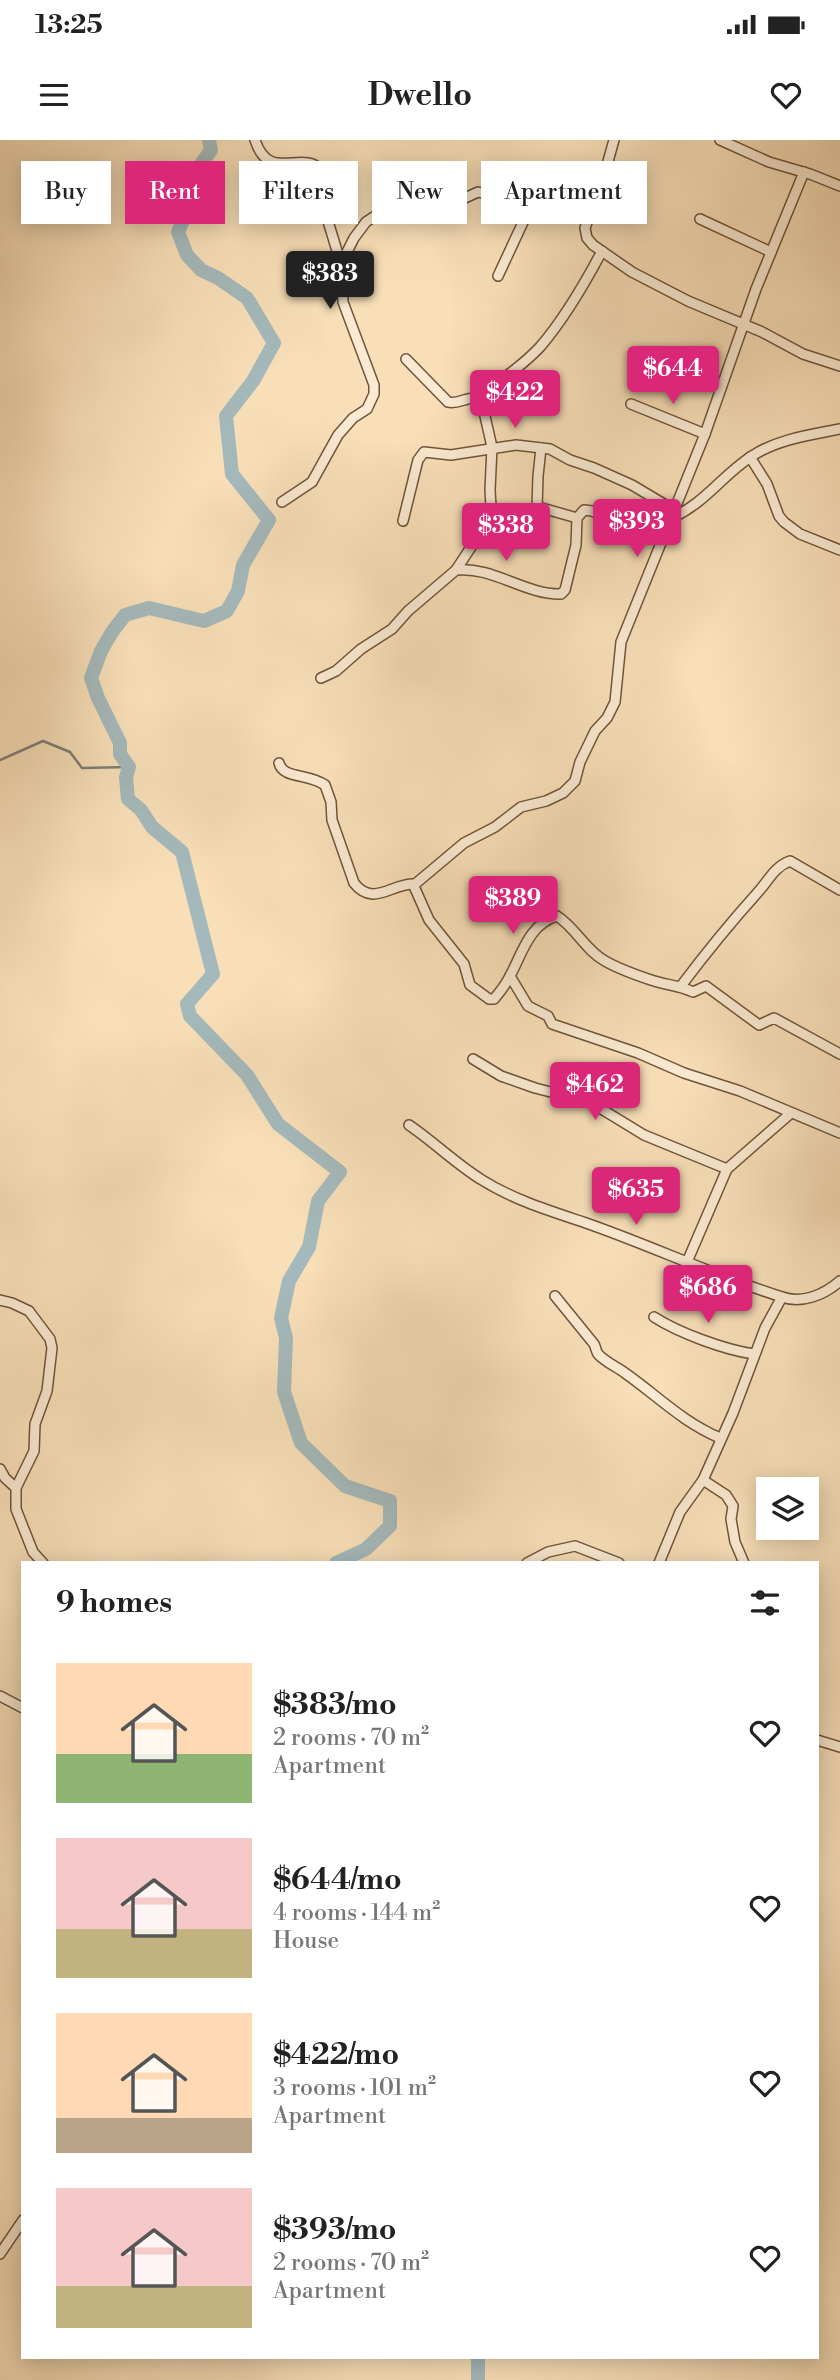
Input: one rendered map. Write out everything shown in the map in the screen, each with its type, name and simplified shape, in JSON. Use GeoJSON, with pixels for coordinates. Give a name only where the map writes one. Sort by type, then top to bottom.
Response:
{"type":"FeatureCollection","features":[{"type":"Feature","properties":{"kind":"street"},"geometry":{"type":"LineString","coordinates":[[255,140],[266,160],[278,164],[310,164],[320,168],[327,218],[341,264],[343,302],[374,385],[374,394],[367,409],[353,418],[338,435],[312,482],[282,502]]}},
{"type":"Feature","properties":{"kind":"street"},"geometry":{"type":"LineString","coordinates":[[608,161],[614,140]]}},
{"type":"Feature","properties":{"kind":"street"},"geometry":{"type":"LineString","coordinates":[[720,140],[769,162],[840,186]]}},
{"type":"Feature","properties":{"kind":"street"},"geometry":{"type":"LineString","coordinates":[[414,885],[464,843],[495,827],[521,807],[563,793],[575,781],[594,731],[607,718],[615,702],[621,642],[705,434],[771,252],[804,172]]}},
{"type":"Feature","properties":{"kind":"street"},"geometry":{"type":"LineString","coordinates":[[341,264],[354,238],[366,222],[384,209],[394,205],[454,203],[481,193]]}},
{"type":"Feature","properties":{"kind":"street"},"geometry":{"type":"LineString","coordinates":[[699,219],[771,252]]}},
{"type":"Feature","properties":{"kind":"street"},"geometry":{"type":"LineString","coordinates":[[498,276],[522,224]]}},
{"type":"Feature","properties":{"kind":"street"},"geometry":{"type":"LineString","coordinates":[[587,224],[585,233],[593,244],[624,267],[803,354],[840,366]]}},
{"type":"Feature","properties":{"kind":"street"},"geometry":{"type":"LineString","coordinates":[[406,359],[448,402],[452,404],[476,398],[538,348],[568,310],[602,251]]}},
{"type":"Feature","properties":{"kind":"street"},"geometry":{"type":"LineString","coordinates":[[476,398],[482,403],[485,412],[492,447],[491,507],[496,527]]}},
{"type":"Feature","properties":{"kind":"street"},"geometry":{"type":"LineString","coordinates":[[631,404],[705,434]]}},
{"type":"Feature","properties":{"kind":"street"},"geometry":{"type":"LineString","coordinates":[[672,515],[698,503],[750,457],[778,442],[840,429]]}},
{"type":"Feature","properties":{"kind":"street"},"geometry":{"type":"LineString","coordinates":[[403,521],[421,454],[459,454],[516,445],[541,448],[606,473],[656,498],[672,515]]}},
{"type":"Feature","properties":{"kind":"street"},"geometry":{"type":"LineString","coordinates":[[537,509],[541,448]]}},
{"type":"Feature","properties":{"kind":"street"},"geometry":{"type":"LineString","coordinates":[[750,457],[767,484],[779,516],[785,523],[800,534],[840,550]]}},
{"type":"Feature","properties":{"kind":"street"},"geometry":{"type":"LineString","coordinates":[[321,677],[337,671],[361,649],[391,629],[456,570],[473,544],[496,527],[537,509],[577,518]]}},
{"type":"Feature","properties":{"kind":"street"},"geometry":{"type":"LineString","coordinates":[[456,570],[491,574],[550,594],[561,594],[565,590],[575,551],[577,518],[584,510],[662,536]]}},
{"type":"Feature","properties":{"kind":"street"},"geometry":{"type":"LineString","coordinates":[[279,762],[281,770],[286,774],[310,777],[325,785],[331,802],[332,820],[354,883],[360,890],[370,894],[412,883],[414,885]]}},
{"type":"Feature","properties":{"kind":"street"},"geometry":{"type":"LineString","coordinates":[[681,986],[693,968],[761,889],[771,873],[782,863],[790,860],[840,890]]}},
{"type":"Feature","properties":{"kind":"street"},"geometry":{"type":"LineString","coordinates":[[414,885],[429,920],[464,964],[472,988],[492,1000],[510,976],[527,940],[547,920],[557,916],[585,946],[603,960],[652,981],[681,986],[693,992],[706,986],[759,1025],[774,1018],[839,1050]]}},
{"type":"Feature","properties":{"kind":"street"},"geometry":{"type":"LineString","coordinates":[[510,976],[528,1006],[548,1016],[552,1024],[740,1091],[840,1133]]}},
{"type":"Feature","properties":{"kind":"street"},"geometry":{"type":"LineString","coordinates":[[473,1059],[501,1076],[590,1102],[644,1135],[727,1169]]}},
{"type":"Feature","properties":{"kind":"street"},"geometry":{"type":"LineString","coordinates":[[687,1262],[727,1169],[791,1112]]}},
{"type":"Feature","properties":{"kind":"street"},"geometry":{"type":"LineString","coordinates":[[409,1125],[480,1179],[502,1191],[532,1205],[741,1284],[797,1301],[822,1294],[840,1281]]}},
{"type":"Feature","properties":{"kind":"street"},"geometry":{"type":"LineString","coordinates":[[555,1296],[603,1359],[675,1413],[699,1429],[720,1438]]}},
{"type":"Feature","properties":{"kind":"street"},"geometry":{"type":"LineString","coordinates":[[660,1561],[680,1512],[703,1480],[733,1413],[765,1328],[782,1297]]}},
{"type":"Feature","properties":{"kind":"street"},"geometry":{"type":"LineString","coordinates":[[0,1300],[29,1311],[50,1339],[52,1348],[47,1391],[36,1424],[34,1451],[16,1488],[16,1509],[33,1552],[41,1561]]}},
{"type":"Feature","properties":{"kind":"street"},"geometry":{"type":"LineString","coordinates":[[654,1317],[671,1328],[733,1351],[754,1354]]}},
{"type":"Feature","properties":{"kind":"street"},"geometry":{"type":"LineString","coordinates":[[0,1469],[16,1488]]}},
{"type":"Feature","properties":{"kind":"street"},"geometry":{"type":"LineString","coordinates":[[703,1480],[726,1495],[733,1506],[733,1530],[743,1561]]}},
{"type":"Feature","properties":{"kind":"street"},"geometry":{"type":"LineString","coordinates":[[531,1561],[548,1552],[575,1546],[614,1561]]}},
{"type":"Feature","properties":{"kind":"street"},"geometry":{"type":"LineString","coordinates":[[0,1696],[21,1707]]}},
{"type":"Feature","properties":{"kind":"street"},"geometry":{"type":"LineString","coordinates":[[819,1741],[840,1747]]}},
{"type":"Feature","properties":{"kind":"street"},"geometry":{"type":"LineString","coordinates":[[0,2254],[21,2223]]}},
{"type":"Feature","properties":{"kind":"waterway"},"geometry":{"type":"LineString","coordinates":[[209,140],[211,150],[191,184],[188,209],[178,232],[187,255],[201,270],[247,298],[274,343],[253,381],[226,416],[232,474],[269,520],[243,565],[238,591],[227,611],[204,621],[149,608],[125,615],[101,651],[91,678],[120,743],[120,754],[129,767],[126,777],[128,799],[141,810],[152,827],[182,852],[213,974],[187,1004],[190,1016],[247,1075],[278,1124],[340,1172],[318,1201],[309,1247],[289,1281],[281,1318],[286,1338],[284,1392],[301,1443],[345,1486],[390,1501],[390,1526],[366,1549],[340,1561]]}},
{"type":"Feature","properties":{"kind":"waterway"},"geometry":{"type":"LineString","coordinates":[[0,760],[43,741],[70,752],[82,768],[129,767]]}},
{"type":"Feature","properties":{"kind":"waterway"},"geometry":{"type":"LineString","coordinates":[[478,2359],[478,2380]]}}]}
